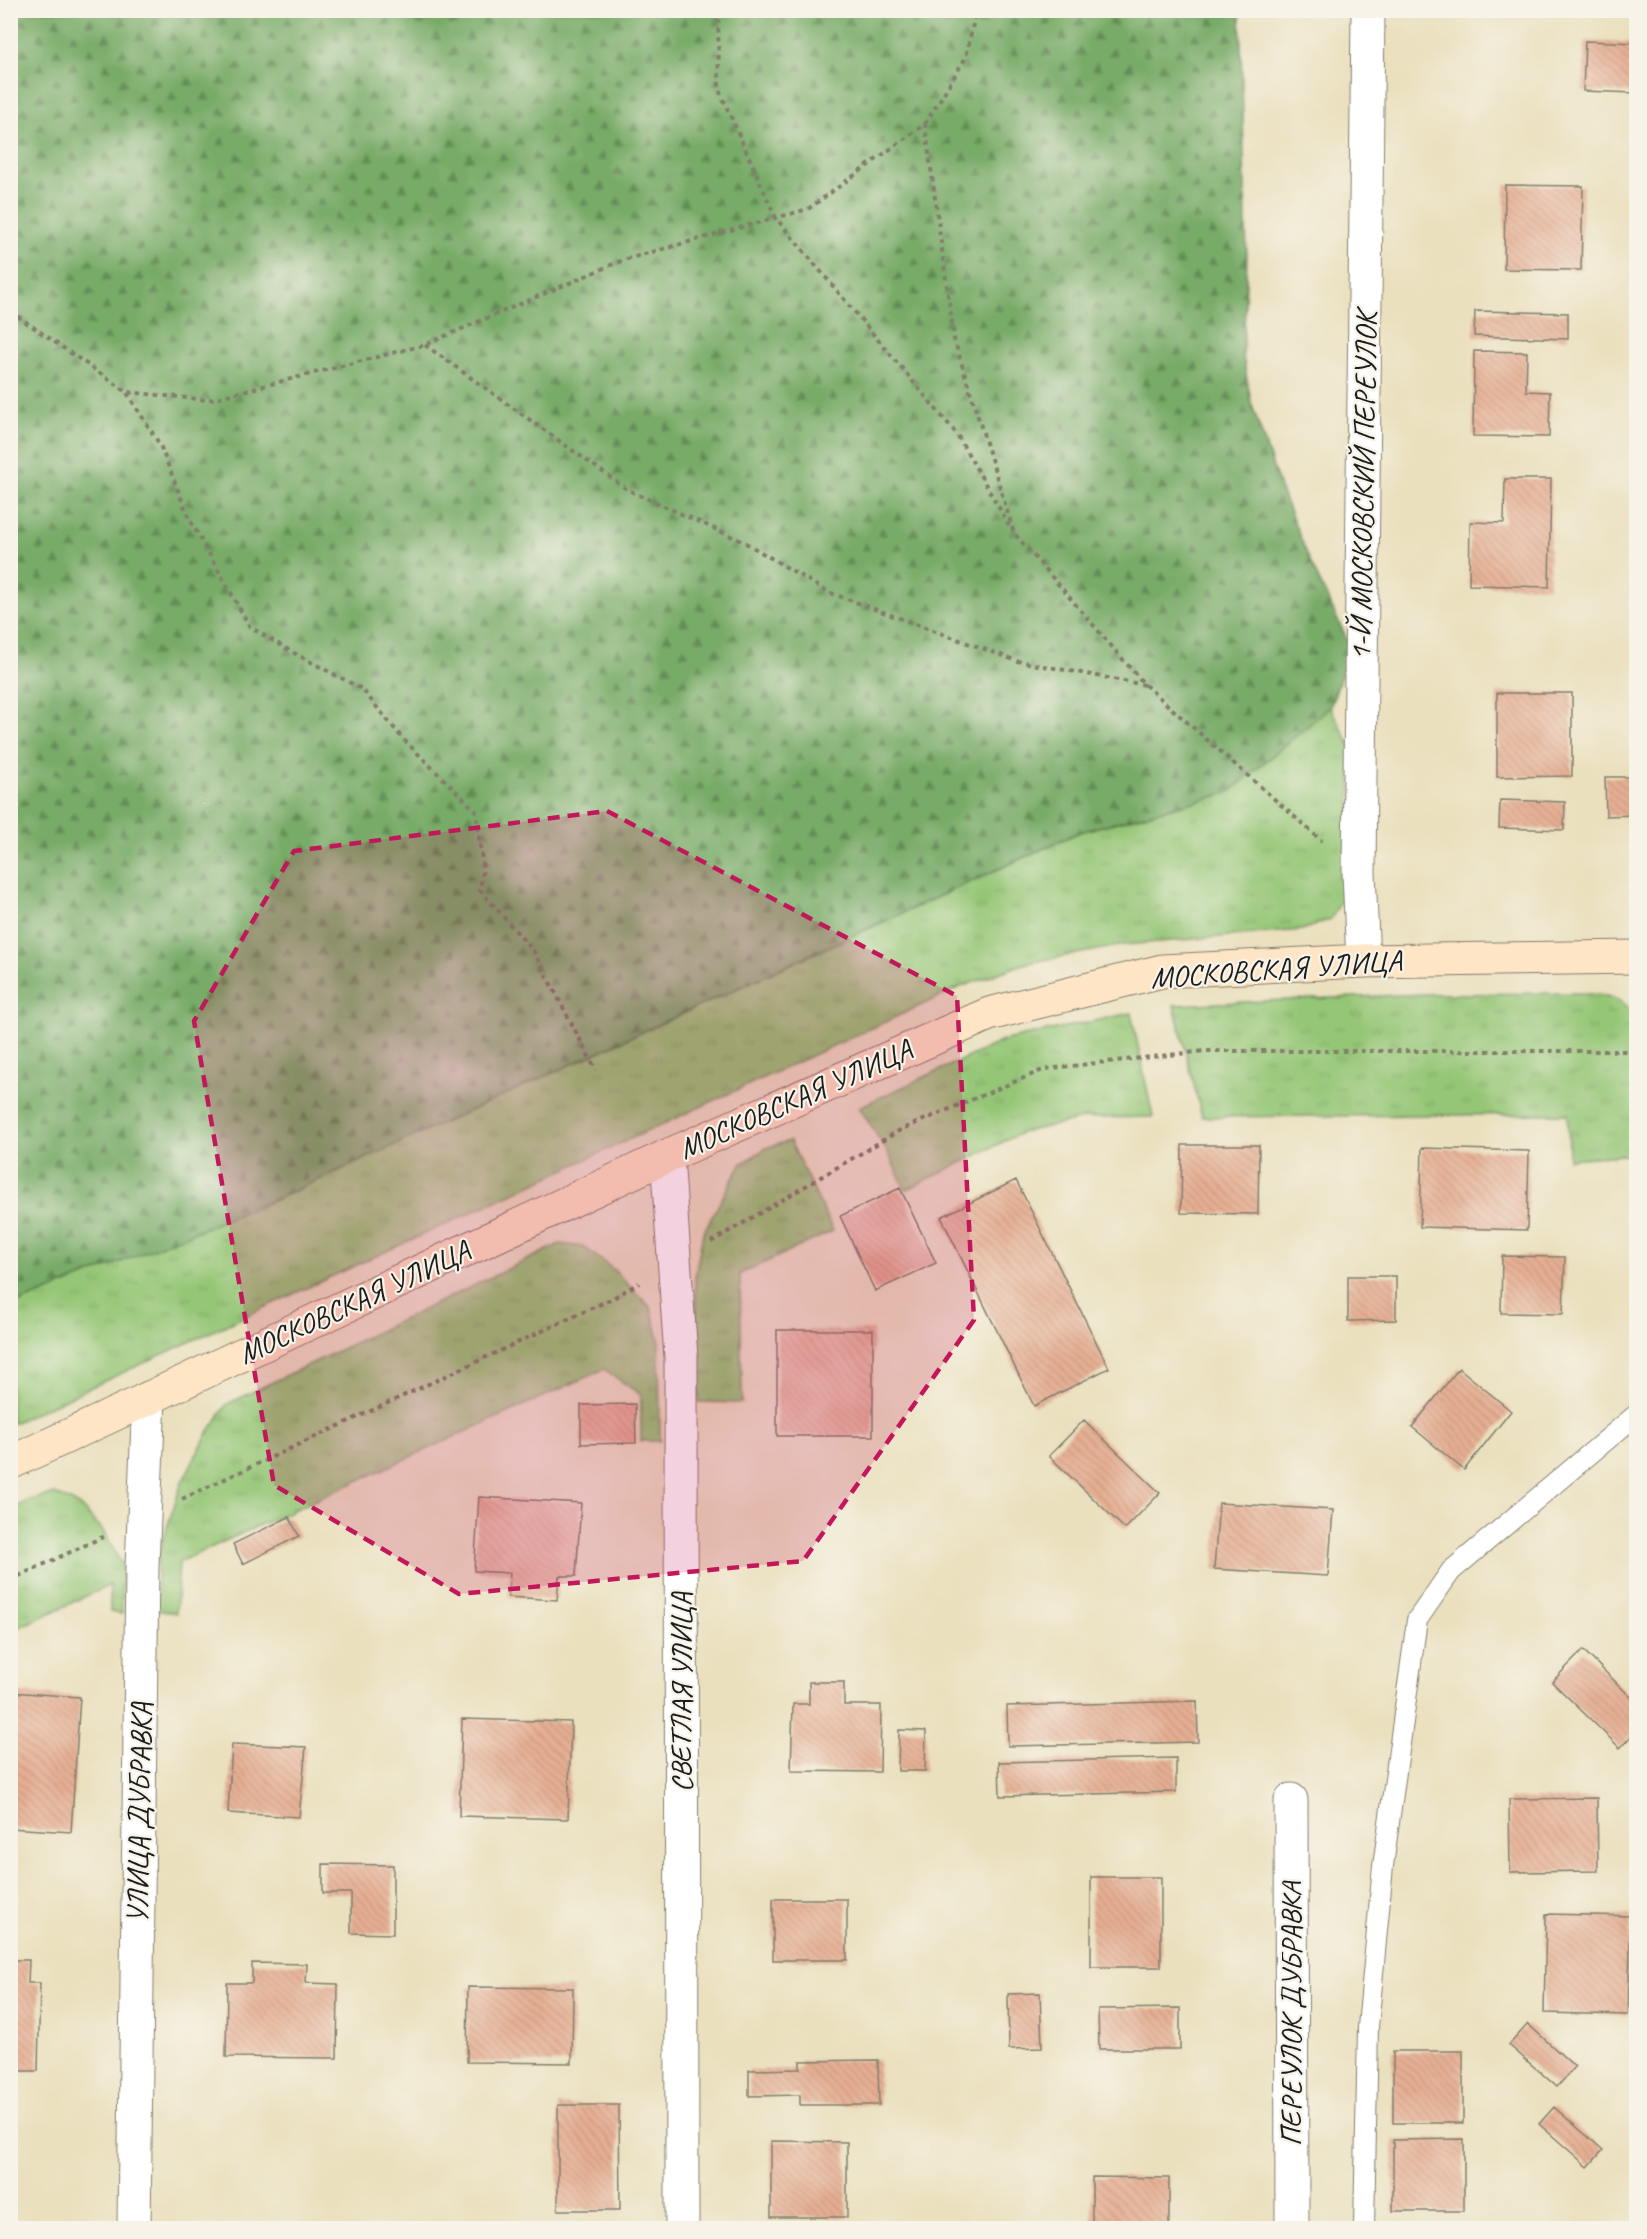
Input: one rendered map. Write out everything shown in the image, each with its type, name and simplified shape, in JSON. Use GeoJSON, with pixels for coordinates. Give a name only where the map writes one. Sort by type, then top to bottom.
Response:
{"type":"FeatureCollection","features":[{"type":"Feature","properties":{"kind":"street","name":"1-Й МОСКОВСКИЙ ПЕРЕУЛОК"},"geometry":{"type":"LineString","coordinates":[[1363,961],[1359,873],[1368,10]]}},
{"type":"Feature","properties":{"kind":"street","name":"МОСКОВСКАЯ УЛИЦА"},"geometry":{"type":"LineString","coordinates":[[10,1463],[667,1156],[989,1014],[1162,971],[1363,961],[1636,957]]}},
{"type":"Feature","properties":{"kind":"street","name":"СВЕТЛАЯ УЛИЦА"},"geometry":{"type":"LineString","coordinates":[[667,1156],[681,1358],[682,2229]]}},
{"type":"Feature","properties":{"kind":"street","name":"УЛИЦА ДУБРАВКА"},"geometry":{"type":"LineString","coordinates":[[134,2229],[144,1518],[149,1398]]}},
{"type":"Feature","properties":{"kind":"street","name":"ПЕРЕУЛОК ДУБРАВКА"},"geometry":{"type":"LineString","coordinates":[[1291,1800],[1292,2229]]}},
{"type":"Feature","properties":{"kind":"lane"},"geometry":{"type":"LineString","coordinates":[[1364,2229],[1368,2027],[1383,1866],[1418,1620],[1451,1572],[1636,1415]]}},
{"type":"Feature","properties":{"kind":"path"},"geometry":{"type":"LineString","coordinates":[[718,10],[720,90],[776,218],[956,433],[1014,534],[1145,685],[1359,873]]}},
{"type":"Feature","properties":{"kind":"path"},"geometry":{"type":"LineString","coordinates":[[127,392],[208,400],[424,345],[623,260],[808,209],[925,124],[966,57],[976,10]]}},
{"type":"Feature","properties":{"kind":"path"},"geometry":{"type":"LineString","coordinates":[[925,124],[954,339],[1014,534]]}},
{"type":"Feature","properties":{"kind":"path"},"geometry":{"type":"LineString","coordinates":[[10,311],[127,392],[160,445],[189,518],[250,627],[362,689],[403,739],[476,811],[483,869],[480,890],[534,952],[596,1070]]}},
{"type":"Feature","properties":{"kind":"path"},"geometry":{"type":"LineString","coordinates":[[424,345],[628,490],[744,542],[828,592],[1017,661],[1145,685]]}},
{"type":"Feature","properties":{"kind":"path"},"geometry":{"type":"LineString","coordinates":[[10,1580],[610,1299],[902,1129],[1045,1069],[1205,1051],[1636,1051]]}},
{"type":"Feature","properties":{"kind":"highlighted area"},"geometry":{"type":"Polygon","coordinates":[[[607,811],[957,996],[974,1320],[803,1561],[459,1594],[274,1485],[194,1021],[294,851],[607,811]]]}},
{"type":"Feature","properties":{"kind":"green space"},"geometry":{"type":"Polygon","coordinates":[[[11,11],[1240,11],[1247,257],[1243,356],[1251,402],[1280,488],[1310,561],[1351,648],[1330,707],[1228,793],[1079,832],[279,1198],[11,1306],[11,11]]]}},
{"type":"Feature","properties":{"kind":"green space"},"geometry":{"type":"Polygon","coordinates":[[[1330,707],[1351,747],[1350,885],[1331,919],[1302,930],[1124,945],[1023,964],[963,986],[11,1424],[11,1306],[279,1198],[1080,832],[1228,793],[1330,707]]]}},
{"type":"Feature","properties":{"kind":"green space"},"geometry":{"type":"Polygon","coordinates":[[[1579,993],[1612,997],[1625,1005],[1636,1019],[1636,1154],[1569,1159],[1568,1114],[1202,1117],[1174,1005],[1425,994],[1579,993]]]}},
{"type":"Feature","properties":{"kind":"green space"},"geometry":{"type":"Polygon","coordinates":[[[1131,1013],[1153,1117],[1087,1118],[1023,1132],[906,1190],[887,1151],[859,1107],[1005,1040],[1131,1013]]]}},
{"type":"Feature","properties":{"kind":"green space"},"geometry":{"type":"Polygon","coordinates":[[[790,1141],[833,1231],[740,1274],[742,1403],[699,1402],[695,1277],[703,1233],[741,1164],[768,1147],[790,1141]]]}},
{"type":"Feature","properties":{"kind":"green space"},"geometry":{"type":"Polygon","coordinates":[[[560,1244],[584,1247],[614,1270],[651,1308],[659,1339],[660,1441],[641,1441],[641,1395],[604,1369],[179,1562],[176,1613],[156,1610],[158,1555],[182,1482],[209,1431],[227,1404],[560,1244]]]}},
{"type":"Feature","properties":{"kind":"green space"},"geometry":{"type":"Polygon","coordinates":[[[55,1494],[79,1505],[103,1531],[122,1565],[122,1614],[110,1612],[110,1585],[11,1631],[11,1509],[30,1500],[55,1494]]]}},
{"type":"Feature","properties":{"kind":"building"},"geometry":{"type":"Polygon","coordinates":[[[1585,41],[1636,43],[1636,93],[1583,91],[1585,41]]]}},
{"type":"Feature","properties":{"kind":"building"},"geometry":{"type":"Polygon","coordinates":[[[1505,185],[1583,186],[1581,270],[1504,269],[1505,185]]]}},
{"type":"Feature","properties":{"kind":"building"},"geometry":{"type":"Polygon","coordinates":[[[1475,311],[1568,313],[1568,339],[1474,336],[1475,311]]]}},
{"type":"Feature","properties":{"kind":"building"},"geometry":{"type":"Polygon","coordinates":[[[1474,351],[1527,352],[1526,391],[1550,392],[1549,437],[1473,436],[1474,351]]]}},
{"type":"Feature","properties":{"kind":"building"},"geometry":{"type":"Polygon","coordinates":[[[1505,479],[1551,479],[1549,587],[1469,585],[1470,522],[1504,523],[1505,479]]]}},
{"type":"Feature","properties":{"kind":"building"},"geometry":{"type":"Polygon","coordinates":[[[1497,693],[1572,693],[1572,776],[1497,777],[1497,693]]]}},
{"type":"Feature","properties":{"kind":"building"},"geometry":{"type":"Polygon","coordinates":[[[1605,777],[1636,777],[1636,815],[1606,816],[1605,777]]]}},
{"type":"Feature","properties":{"kind":"building"},"geometry":{"type":"Polygon","coordinates":[[[1500,800],[1565,802],[1564,830],[1499,828],[1500,800]]]}},
{"type":"Feature","properties":{"kind":"building"},"geometry":{"type":"Polygon","coordinates":[[[1182,1145],[1259,1145],[1258,1214],[1181,1213],[1182,1145]]]}},
{"type":"Feature","properties":{"kind":"building"},"geometry":{"type":"Polygon","coordinates":[[[1422,1148],[1529,1151],[1527,1230],[1420,1227],[1422,1148]]]}},
{"type":"Feature","properties":{"kind":"building"},"geometry":{"type":"Polygon","coordinates":[[[1016,1180],[1109,1368],[1034,1406],[941,1217],[1016,1180]]]}},
{"type":"Feature","properties":{"kind":"building"},"geometry":{"type":"Polygon","coordinates":[[[900,1188],[936,1263],[875,1291],[840,1216],[900,1188]]]}},
{"type":"Feature","properties":{"kind":"building"},"geometry":{"type":"Polygon","coordinates":[[[1502,1256],[1565,1257],[1563,1314],[1501,1313],[1502,1256]]]}},
{"type":"Feature","properties":{"kind":"building"},"geometry":{"type":"Polygon","coordinates":[[[1348,1276],[1396,1276],[1396,1320],[1348,1321],[1348,1276]]]}},
{"type":"Feature","properties":{"kind":"building"},"geometry":{"type":"Polygon","coordinates":[[[777,1330],[873,1330],[873,1436],[777,1436],[777,1330]]]}},
{"type":"Feature","properties":{"kind":"building"},"geometry":{"type":"Polygon","coordinates":[[[1459,1368],[1511,1411],[1464,1470],[1412,1427],[1459,1368]]]}},
{"type":"Feature","properties":{"kind":"building"},"geometry":{"type":"Polygon","coordinates":[[[635,1404],[636,1443],[581,1444],[581,1405],[635,1404]]]}},
{"type":"Feature","properties":{"kind":"building"},"geometry":{"type":"Polygon","coordinates":[[[1084,1420],[1160,1493],[1125,1529],[1049,1456],[1084,1420]]]}},
{"type":"Feature","properties":{"kind":"building"},"geometry":{"type":"Polygon","coordinates":[[[479,1497],[581,1503],[576,1576],[559,1576],[557,1600],[508,1597],[510,1573],[474,1571],[479,1497]]]}},
{"type":"Feature","properties":{"kind":"building"},"geometry":{"type":"Polygon","coordinates":[[[1219,1503],[1333,1510],[1328,1576],[1214,1569],[1219,1503]]]}},
{"type":"Feature","properties":{"kind":"building"},"geometry":{"type":"Polygon","coordinates":[[[289,1517],[299,1536],[243,1564],[233,1544],[289,1517]]]}},
{"type":"Feature","properties":{"kind":"building"},"geometry":{"type":"Polygon","coordinates":[[[1583,1650],[1636,1702],[1636,1731],[1620,1748],[1552,1682],[1583,1650]]]}},
{"type":"Feature","properties":{"kind":"building"},"geometry":{"type":"Polygon","coordinates":[[[809,1682],[844,1682],[844,1705],[881,1705],[880,1772],[791,1771],[793,1704],[809,1704],[809,1682]]]}},
{"type":"Feature","properties":{"kind":"building"},"geometry":{"type":"Polygon","coordinates":[[[10,1692],[80,1697],[71,1832],[10,1828],[10,1692]]]}},
{"type":"Feature","properties":{"kind":"building"},"geometry":{"type":"Polygon","coordinates":[[[1197,1701],[1198,1742],[1008,1746],[1007,1706],[1197,1701]]]}},
{"type":"Feature","properties":{"kind":"building"},"geometry":{"type":"Polygon","coordinates":[[[462,1719],[571,1722],[568,1819],[459,1816],[462,1719]]]}},
{"type":"Feature","properties":{"kind":"building"},"geometry":{"type":"Polygon","coordinates":[[[899,1730],[926,1731],[925,1771],[898,1771],[899,1730]]]}},
{"type":"Feature","properties":{"kind":"building"},"geometry":{"type":"Polygon","coordinates":[[[232,1744],[306,1747],[299,1817],[228,1813],[232,1744]]]}},
{"type":"Feature","properties":{"kind":"building"},"geometry":{"type":"Polygon","coordinates":[[[1176,1758],[1176,1792],[1000,1796],[999,1762],[1176,1758]]]}},
{"type":"Feature","properties":{"kind":"building"},"geometry":{"type":"Polygon","coordinates":[[[1597,1798],[1598,1871],[1510,1872],[1509,1799],[1597,1798]]]}},
{"type":"Feature","properties":{"kind":"building"},"geometry":{"type":"Polygon","coordinates":[[[323,1864],[393,1865],[393,1934],[351,1933],[351,1893],[323,1893],[323,1864]]]}},
{"type":"Feature","properties":{"kind":"building"},"geometry":{"type":"Polygon","coordinates":[[[1091,1877],[1161,1877],[1161,1967],[1091,1967],[1091,1877]]]}},
{"type":"Feature","properties":{"kind":"building"},"geometry":{"type":"Polygon","coordinates":[[[773,1899],[847,1899],[847,1960],[773,1960],[773,1899]]]}},
{"type":"Feature","properties":{"kind":"building"},"geometry":{"type":"Polygon","coordinates":[[[1546,1914],[1631,1916],[1628,2015],[1544,2013],[1546,1914]]]}},
{"type":"Feature","properties":{"kind":"building"},"geometry":{"type":"Polygon","coordinates":[[[10,1960],[29,1960],[28,1983],[40,1983],[38,2071],[10,2071],[10,1960]]]}},
{"type":"Feature","properties":{"kind":"building"},"geometry":{"type":"Polygon","coordinates":[[[252,1963],[307,1964],[306,1983],[338,1984],[337,2058],[226,2057],[227,1983],[252,1983],[252,1963]]]}},
{"type":"Feature","properties":{"kind":"building"},"geometry":{"type":"Polygon","coordinates":[[[468,1987],[573,1988],[572,2063],[467,2062],[468,1987]]]}},
{"type":"Feature","properties":{"kind":"building"},"geometry":{"type":"Polygon","coordinates":[[[1040,1993],[1042,2048],[1009,2049],[1008,1994],[1040,1993]]]}},
{"type":"Feature","properties":{"kind":"building"},"geometry":{"type":"Polygon","coordinates":[[[1180,2008],[1180,2049],[1099,2049],[1098,2009],[1180,2008]]]}},
{"type":"Feature","properties":{"kind":"building"},"geometry":{"type":"Polygon","coordinates":[[[1528,2024],[1575,2067],[1557,2087],[1509,2045],[1528,2024]]]}},
{"type":"Feature","properties":{"kind":"building"},"geometry":{"type":"Polygon","coordinates":[[[1393,2051],[1463,2051],[1463,2123],[1393,2123],[1393,2051]]]}},
{"type":"Feature","properties":{"kind":"building"},"geometry":{"type":"Polygon","coordinates":[[[878,2060],[879,2105],[800,2105],[800,2095],[749,2096],[749,2070],[800,2069],[800,2061],[878,2060]]]}},
{"type":"Feature","properties":{"kind":"building"},"geometry":{"type":"Polygon","coordinates":[[[558,2105],[619,2105],[620,2210],[558,2210],[558,2105]]]}},
{"type":"Feature","properties":{"kind":"building"},"geometry":{"type":"Polygon","coordinates":[[[1554,2107],[1603,2150],[1588,2167],[1539,2124],[1554,2107]]]}},
{"type":"Feature","properties":{"kind":"building"},"geometry":{"type":"Polygon","coordinates":[[[1464,2139],[1464,2211],[1393,2211],[1393,2140],[1464,2139]]]}},
{"type":"Feature","properties":{"kind":"building"},"geometry":{"type":"Polygon","coordinates":[[[771,2141],[847,2142],[847,2217],[771,2217],[771,2141]]]}},
{"type":"Feature","properties":{"kind":"building"},"geometry":{"type":"Polygon","coordinates":[[[1092,2177],[1169,2178],[1169,2228],[1092,2228],[1092,2177]]]}}]}
